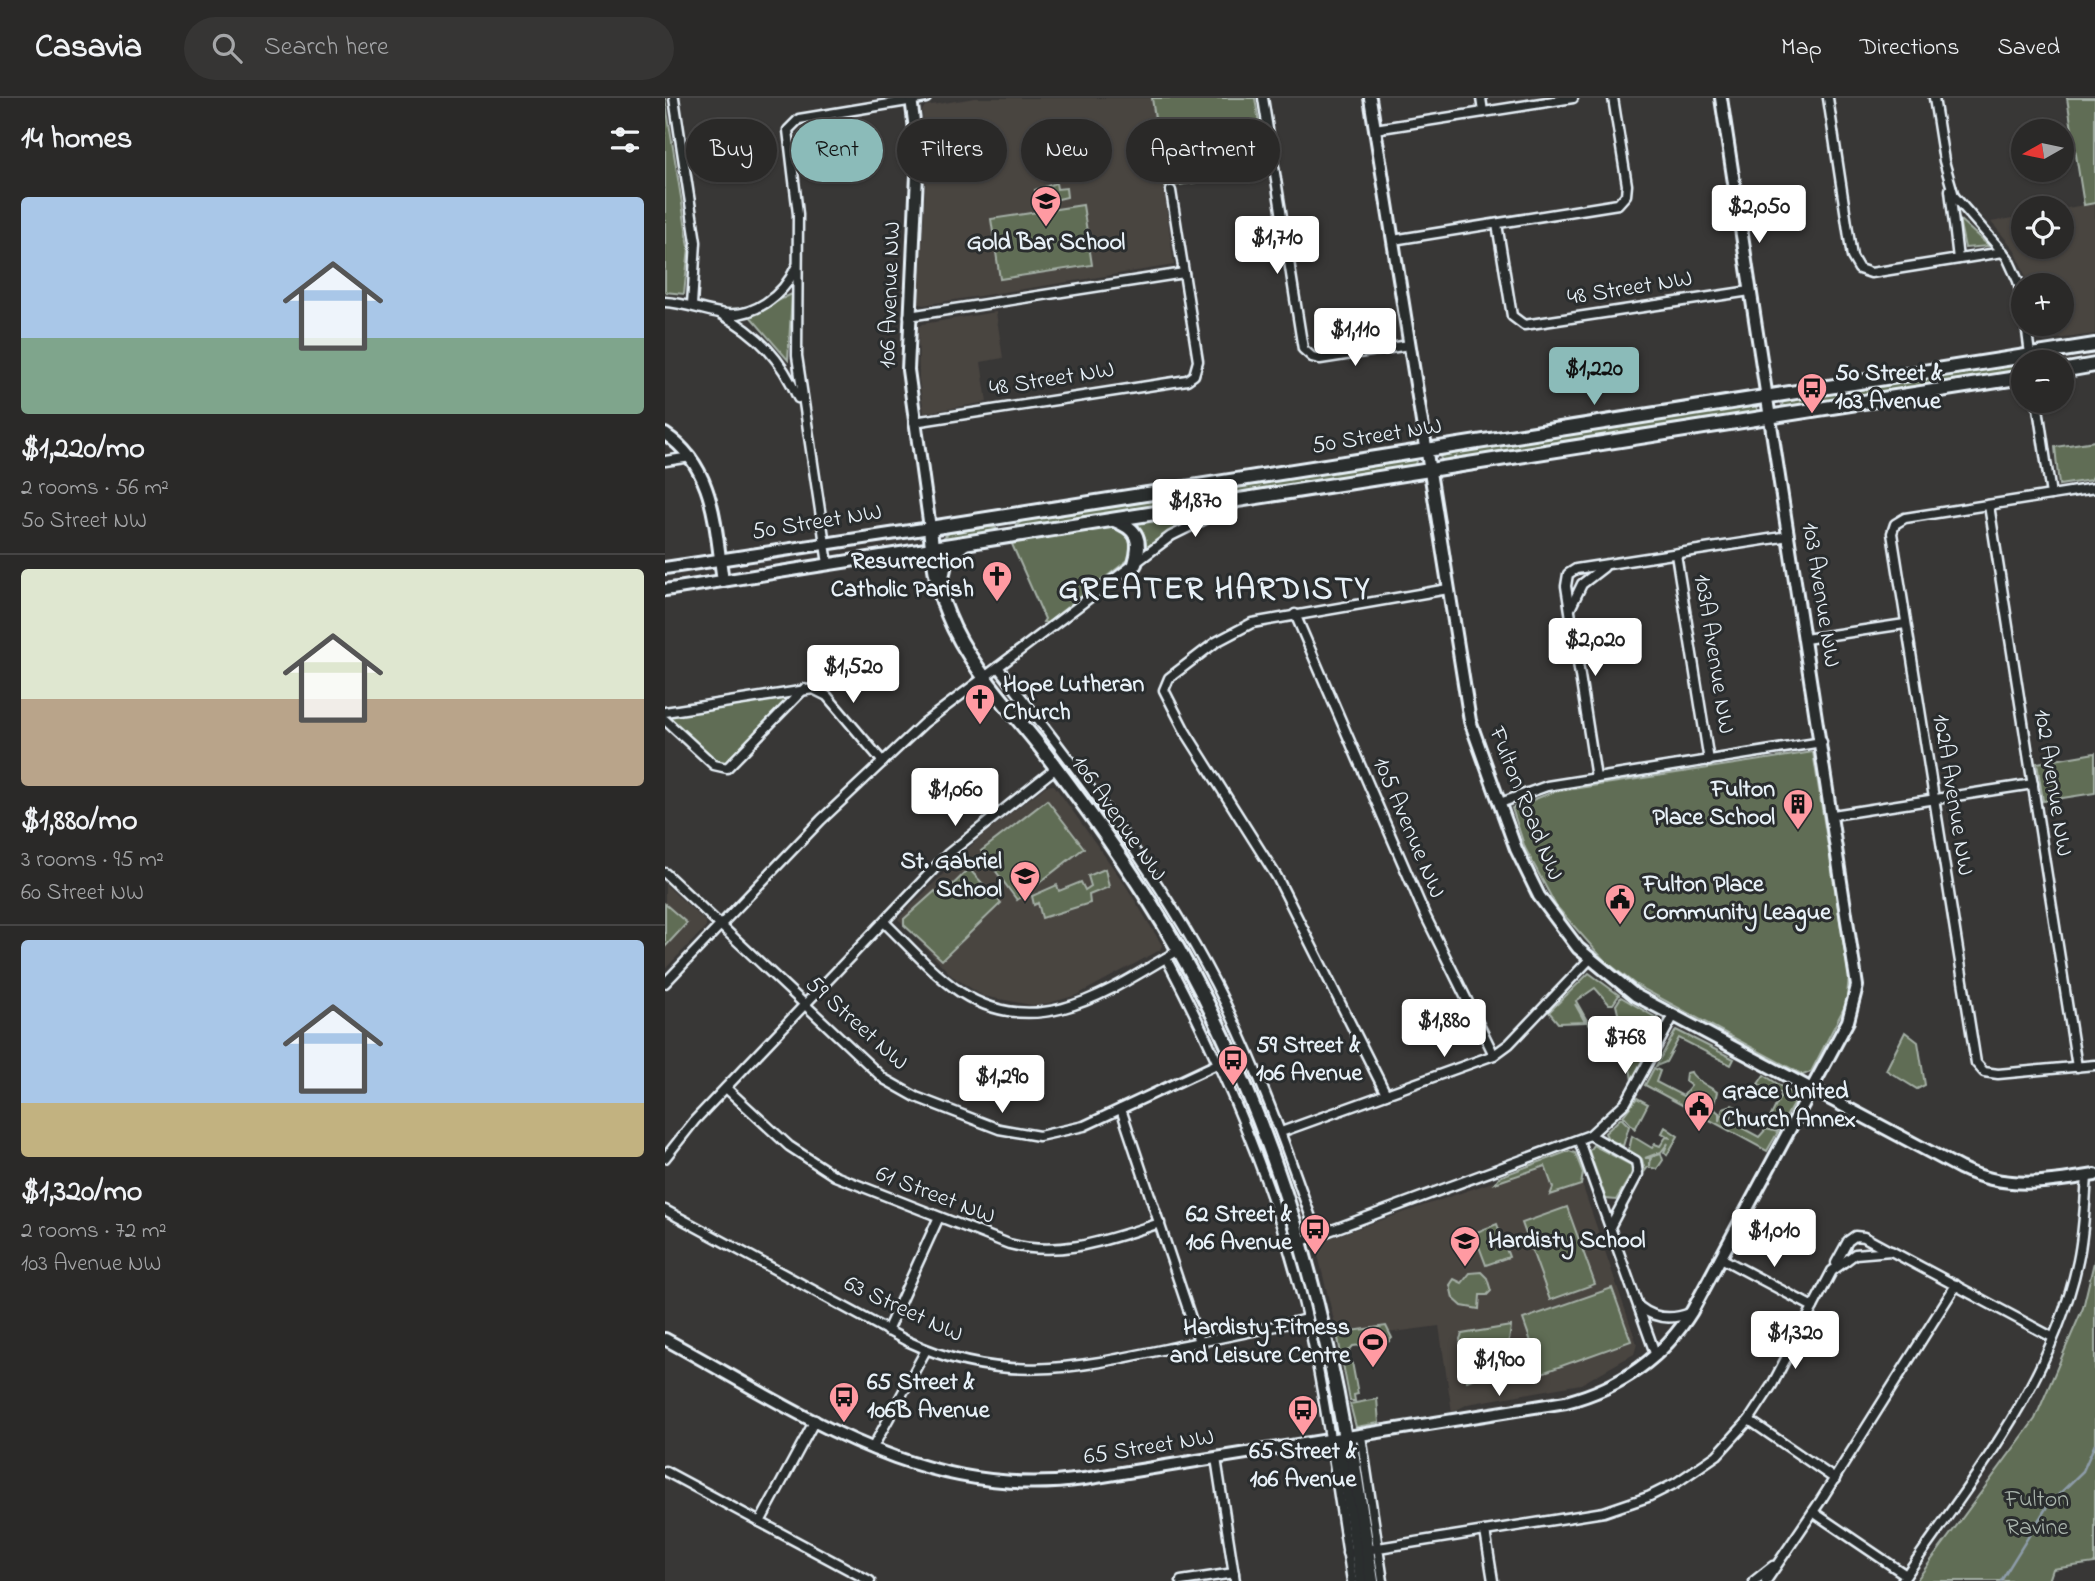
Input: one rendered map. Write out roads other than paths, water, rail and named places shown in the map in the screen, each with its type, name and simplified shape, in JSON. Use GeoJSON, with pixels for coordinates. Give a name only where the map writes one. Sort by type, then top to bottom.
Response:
{"type":"FeatureCollection","features":[{"type":"Feature","properties":{"kind":"main road","name":"50 Street NW"},"geometry":{"type":"LineString","coordinates":[[2072,350],[2095,345]]}},
{"type":"Feature","properties":{"kind":"main road","name":"50 Street NW"},"geometry":{"type":"LineString","coordinates":[[930,528],[1767,396],[2011,362]]}},
{"type":"Feature","properties":{"kind":"main road"},"geometry":{"type":"LineString","coordinates":[[2074,368],[2095,365]]}},
{"type":"Feature","properties":{"kind":"main road","name":"50 Street NW"},"geometry":{"type":"LineString","coordinates":[[932,548],[2011,379]]}},
{"type":"Feature","properties":{"kind":"main road"},"geometry":{"type":"LineString","coordinates":[[1113,520],[1126,525],[1138,536],[1140,547],[1135,564]]}},
{"type":"Feature","properties":{"kind":"main road","name":"106 Avenue NW"},"geometry":{"type":"LineString","coordinates":[[930,528],[940,594],[960,641],[1127,867],[1179,950],[1249,1095],[1301,1241],[1321,1313],[1345,1438],[1351,1446],[1362,1550],[1362,1581]]}},
{"type":"Feature","properties":{"kind":"main road"},"geometry":{"type":"LineString","coordinates":[[940,594],[946,559],[968,542]]}},
{"type":"Feature","properties":{"kind":"main road","name":"106 Avenue NW"},"geometry":{"type":"LineString","coordinates":[[1362,1550],[1372,1581]]}},
{"type":"Feature","properties":{"kind":"street"},"geometry":{"type":"LineString","coordinates":[[674,98],[695,233],[692,305]]}},
{"type":"Feature","properties":{"kind":"street"},"geometry":{"type":"LineString","coordinates":[[828,564],[802,407],[796,345],[798,203],[788,134],[791,124],[804,118],[926,98]]}},
{"type":"Feature","properties":{"kind":"street"},"geometry":{"type":"LineString","coordinates":[[1263,98],[1302,344],[1308,355],[1320,359],[1409,345]]}},
{"type":"Feature","properties":{"kind":"street","name":"Fulton Road NW"},"geometry":{"type":"LineString","coordinates":[[1370,98],[1468,712],[1500,803],[1539,896],[1559,925],[1590,959],[1622,986],[1673,1017],[1983,1178],[2024,1184],[2091,1175]]}},
{"type":"Feature","properties":{"kind":"street"},"geometry":{"type":"LineString","coordinates":[[1481,98],[1483,112]]}},
{"type":"Feature","properties":{"kind":"street"},"geometry":{"type":"LineString","coordinates":[[1504,98],[1505,108]]}},
{"type":"Feature","properties":{"kind":"street"},"geometry":{"type":"LineString","coordinates":[[1375,129],[1573,98]]}},
{"type":"Feature","properties":{"kind":"street"},"geometry":{"type":"LineString","coordinates":[[1393,240],[1611,206],[1624,198],[1627,185],[1613,98]]}},
{"type":"Feature","properties":{"kind":"street","name":"103 Avenue NW"},"geometry":{"type":"LineString","coordinates":[[1720,98],[1822,742],[1857,991],[1851,1015],[1811,1090]]}},
{"type":"Feature","properties":{"kind":"street"},"geometry":{"type":"LineString","coordinates":[[1828,98],[1852,257],[1859,269],[1871,273],[2003,252]]}},
{"type":"Feature","properties":{"kind":"street"},"geometry":{"type":"LineString","coordinates":[[1934,98],[1950,187],[1958,259]]}},
{"type":"Feature","properties":{"kind":"street","name":"106 Avenue NW"},"geometry":{"type":"LineString","coordinates":[[912,99],[918,153],[908,370],[930,528]]}},
{"type":"Feature","properties":{"kind":"street"},"geometry":{"type":"LineString","coordinates":[[1950,187],[1964,211],[2003,252],[2015,273]]}},
{"type":"Feature","properties":{"kind":"street"},"geometry":{"type":"LineString","coordinates":[[909,316],[1184,273],[1171,191]]}},
{"type":"Feature","properties":{"kind":"street","name":"48 Street NW"},"geometry":{"type":"LineString","coordinates":[[1497,224],[1512,316],[1517,322],[1532,325],[1750,291]]}},
{"type":"Feature","properties":{"kind":"street"},"geometry":{"type":"LineString","coordinates":[[720,314],[741,313],[770,300],[787,283],[798,261]]}},
{"type":"Feature","properties":{"kind":"street","name":"48 Street NW"},"geometry":{"type":"LineString","coordinates":[[914,422],[1187,380],[1194,375],[1198,360],[1184,273]]}},
{"type":"Feature","properties":{"kind":"street"},"geometry":{"type":"LineString","coordinates":[[665,302],[692,305],[720,314],[750,332],[773,354],[802,407]]}},
{"type":"Feature","properties":{"kind":"street"},"geometry":{"type":"LineString","coordinates":[[2039,413],[2051,495]]}},
{"type":"Feature","properties":{"kind":"street"},"geometry":{"type":"LineString","coordinates":[[665,434],[691,457],[709,492],[723,581]]}},
{"type":"Feature","properties":{"kind":"street"},"geometry":{"type":"LineString","coordinates":[[665,461],[691,457]]}},
{"type":"Feature","properties":{"kind":"street"},"geometry":{"type":"LineString","coordinates":[[1989,505],[2095,488]]}},
{"type":"Feature","properties":{"kind":"street"},"geometry":{"type":"LineString","coordinates":[[665,984],[821,820],[924,723],[1193,523],[1246,499]]}},
{"type":"Feature","properties":{"kind":"street","name":"102A Avenue NW"},"geometry":{"type":"LineString","coordinates":[[1989,505],[1905,518],[1895,524],[1892,539],[1905,624],[1973,1053],[1981,1070],[1998,1074],[2077,1067]]}},
{"type":"Feature","properties":{"kind":"street","name":"102 Avenue NW"},"geometry":{"type":"LineString","coordinates":[[1989,505],[2077,1067]]}},
{"type":"Feature","properties":{"kind":"street","name":"50 Street NW"},"geometry":{"type":"LineString","coordinates":[[665,568],[930,528]]}},
{"type":"Feature","properties":{"kind":"street"},"geometry":{"type":"LineString","coordinates":[[1596,778],[1566,586],[1568,574],[1576,569],[1789,536]]}},
{"type":"Feature","properties":{"kind":"street","name":"50 Street NW"},"geometry":{"type":"LineString","coordinates":[[665,590],[932,548]]}},
{"type":"Feature","properties":{"kind":"street","name":"103A Avenue NW"},"geometry":{"type":"LineString","coordinates":[[1676,554],[1709,761]]}},
{"type":"Feature","properties":{"kind":"street"},"geometry":{"type":"LineString","coordinates":[[1570,613],[1582,584],[1596,571],[1611,564]]}},
{"type":"Feature","properties":{"kind":"street"},"geometry":{"type":"LineString","coordinates":[[1386,1094],[1277,877],[1185,731],[1164,690],[1171,676],[1228,634],[1260,620],[1448,589]]}},
{"type":"Feature","properties":{"kind":"street","name":"105 Avenue NW"},"geometry":{"type":"LineString","coordinates":[[1295,614],[1425,915],[1494,1055]]}},
{"type":"Feature","properties":{"kind":"street"},"geometry":{"type":"LineString","coordinates":[[1805,639],[1905,624]]}},
{"type":"Feature","properties":{"kind":"street","name":"106 Avenue NW"},"geometry":{"type":"LineString","coordinates":[[998,667],[1114,819],[1177,916],[1235,1025],[1281,1132],[1317,1235]]}},
{"type":"Feature","properties":{"kind":"street"},"geometry":{"type":"LineString","coordinates":[[665,712],[804,689],[827,695],[883,762]]}},
{"type":"Feature","properties":{"kind":"street"},"geometry":{"type":"LineString","coordinates":[[665,720],[714,765],[727,768],[804,689]]}},
{"type":"Feature","properties":{"kind":"street"},"geometry":{"type":"LineString","coordinates":[[1500,803],[1540,788],[1822,742]]}},
{"type":"Feature","properties":{"kind":"street"},"geometry":{"type":"LineString","coordinates":[[665,1158],[726,1088],[962,842],[1056,768]]}},
{"type":"Feature","properties":{"kind":"street"},"geometry":{"type":"LineString","coordinates":[[1833,815],[2033,784]]}},
{"type":"Feature","properties":{"kind":"street","name":"59 Street NW"},"geometry":{"type":"LineString","coordinates":[[665,873],[870,1068],[901,1090],[999,1129],[1030,1136],[1057,1134],[1121,1109],[1219,1063]]}},
{"type":"Feature","properties":{"kind":"street"},"geometry":{"type":"LineString","coordinates":[[884,922],[958,991],[989,1006],[1013,1012],[1046,1013],[1076,1006],[1179,950]]}},
{"type":"Feature","properties":{"kind":"street"},"geometry":{"type":"LineString","coordinates":[[1166,958],[1219,1063],[1269,1188],[1307,1319],[1330,1440],[1362,1550],[1383,1581]]}},
{"type":"Feature","properties":{"kind":"street"},"geometry":{"type":"LineString","coordinates":[[1281,1132],[1494,1055],[1509,1044],[1590,959]]}},
{"type":"Feature","properties":{"kind":"street"},"geometry":{"type":"LineString","coordinates":[[1301,1241],[1580,1141],[1590,1135],[1613,1117],[1631,1096],[1673,1017]]}},
{"type":"Feature","properties":{"kind":"street"},"geometry":{"type":"LineString","coordinates":[[2077,1067],[2095,1065]]}},
{"type":"Feature","properties":{"kind":"street","name":"61 Street NW"},"geometry":{"type":"LineString","coordinates":[[726,1088],[779,1138],[819,1167],[859,1188],[1022,1248],[1054,1250],[1088,1246],[1160,1223]]}},
{"type":"Feature","properties":{"kind":"street"},"geometry":{"type":"LineString","coordinates":[[1656,1356],[1692,1311],[1811,1090]]}},
{"type":"Feature","properties":{"kind":"street"},"geometry":{"type":"LineString","coordinates":[[1121,1109],[1199,1342]]}},
{"type":"Feature","properties":{"kind":"street"},"geometry":{"type":"LineString","coordinates":[[1590,1135],[1636,1161],[1639,1167],[1638,1174],[1610,1227]]}},
{"type":"Feature","properties":{"kind":"street"},"geometry":{"type":"LineString","coordinates":[[1580,1141],[1656,1356]]}},
{"type":"Feature","properties":{"kind":"street"},"geometry":{"type":"LineString","coordinates":[[1813,1511],[1904,1578],[2012,1421],[2052,1337],[2079,1259],[2091,1175]]}},
{"type":"Feature","properties":{"kind":"street","name":"63 Street NW"},"geometry":{"type":"LineString","coordinates":[[665,1210],[887,1331],[926,1350],[982,1366],[1037,1371],[1087,1366],[1307,1319]]}},
{"type":"Feature","properties":{"kind":"street"},"geometry":{"type":"LineString","coordinates":[[887,1331],[938,1219]]}},
{"type":"Feature","properties":{"kind":"street"},"geometry":{"type":"LineString","coordinates":[[1362,1550],[1626,1506],[1668,1488],[1708,1462],[1749,1420],[1848,1241],[1855,1236],[1864,1237],[2052,1337]]}},
{"type":"Feature","properties":{"kind":"street"},"geometry":{"type":"LineString","coordinates":[[1832,1271],[1843,1260],[1862,1252],[1891,1251]]}},
{"type":"Feature","properties":{"kind":"street"},"geometry":{"type":"LineString","coordinates":[[1721,1258],[1813,1307]]}},
{"type":"Feature","properties":{"kind":"street"},"geometry":{"type":"LineString","coordinates":[[1766,1581],[1835,1479],[1956,1285]]}},
{"type":"Feature","properties":{"kind":"street"},"geometry":{"type":"LineString","coordinates":[[1638,1306],[1651,1314],[1666,1318],[1692,1311]]}},
{"type":"Feature","properties":{"kind":"street","name":"65 Street NW"},"geometry":{"type":"LineString","coordinates":[[665,1339],[872,1449],[944,1474],[1019,1483],[1068,1482],[1361,1436],[1584,1397],[1627,1377],[1656,1356]]}},
{"type":"Feature","properties":{"kind":"street"},"geometry":{"type":"LineString","coordinates":[[872,1449],[926,1350]]}},
{"type":"Feature","properties":{"kind":"street"},"geometry":{"type":"LineString","coordinates":[[759,1522],[815,1420]]}},
{"type":"Feature","properties":{"kind":"street"},"geometry":{"type":"LineString","coordinates":[[1749,1420],[1835,1479]]}},
{"type":"Feature","properties":{"kind":"street","name":"106 Avenue NW"},"geometry":{"type":"LineString","coordinates":[[1361,1436],[1362,1550]]}},
{"type":"Feature","properties":{"kind":"street"},"geometry":{"type":"LineString","coordinates":[[1181,1581],[1235,1577],[1216,1458]]}},
{"type":"Feature","properties":{"kind":"street"},"geometry":{"type":"LineString","coordinates":[[665,1471],[870,1581]]}},
{"type":"Feature","properties":{"kind":"street"},"geometry":{"type":"LineString","coordinates":[[1485,1531],[1493,1581]]}},
{"type":"Feature","properties":{"kind":"street"},"geometry":{"type":"LineString","coordinates":[[1352,1581],[1362,1550]]}},
{"type":"Feature","properties":{"kind":"street"},"geometry":{"type":"LineString","coordinates":[[1754,1581],[1781,1559]]}},
{"type":"Feature","properties":{"kind":"waterway"},"geometry":{"type":"LineString","coordinates":[[2001,1581],[2048,1505],[2083,1471],[2095,1444]]}},
{"type":"Feature","properties":{"kind":"place","name":"Gold Bar School"},"geometry":{"type":"Point","coordinates":[1046,228]}},
{"type":"Feature","properties":{"kind":"place","name":"50 Street & 103 Avenue"},"geometry":{"type":"Point","coordinates":[1812,415]}},
{"type":"Feature","properties":{"kind":"place","name":"Resurrection Catholic Parish"},"geometry":{"type":"Point","coordinates":[997,603]}},
{"type":"Feature","properties":{"kind":"place","name":"Hope Lutheran Church"},"geometry":{"type":"Point","coordinates":[980,726]}},
{"type":"Feature","properties":{"kind":"place","name":"Fulton Place School"},"geometry":{"type":"Point","coordinates":[1798,831]}},
{"type":"Feature","properties":{"kind":"place","name":"St. Gabriel School"},"geometry":{"type":"Point","coordinates":[1025,903]}},
{"type":"Feature","properties":{"kind":"place","name":"Fulton Place Community League"},"geometry":{"type":"Point","coordinates":[1620,926]}},
{"type":"Feature","properties":{"kind":"place","name":"59 Street & 106 Avenue"},"geometry":{"type":"Point","coordinates":[1233,1087]}},
{"type":"Feature","properties":{"kind":"place","name":"Grace United Church Annex"},"geometry":{"type":"Point","coordinates":[1699,1133]}},
{"type":"Feature","properties":{"kind":"place","name":"62 Street & 106 Avenue"},"geometry":{"type":"Point","coordinates":[1315,1256]}},
{"type":"Feature","properties":{"kind":"place","name":"Hardisty School"},"geometry":{"type":"Point","coordinates":[1465,1268]}},
{"type":"Feature","properties":{"kind":"place","name":"Hardisty Fitness and Leisure Centre"},"geometry":{"type":"Point","coordinates":[1373,1369]}},
{"type":"Feature","properties":{"kind":"place","name":"65 Street & 106B Avenue"},"geometry":{"type":"Point","coordinates":[844,1424]}},
{"type":"Feature","properties":{"kind":"place","name":"65 Street & 106 Avenue"},"geometry":{"type":"Point","coordinates":[1303,1437]}},
{"type":"Feature","properties":{"kind":"district","name":"GREATER HARDISTY"},"geometry":{"type":"Point","coordinates":[1215,590]}},
{"type":"Feature","properties":{"kind":"park label","name":"Fulton Ravine"},"geometry":{"type":"Point","coordinates":[2037,1514]}}]}
